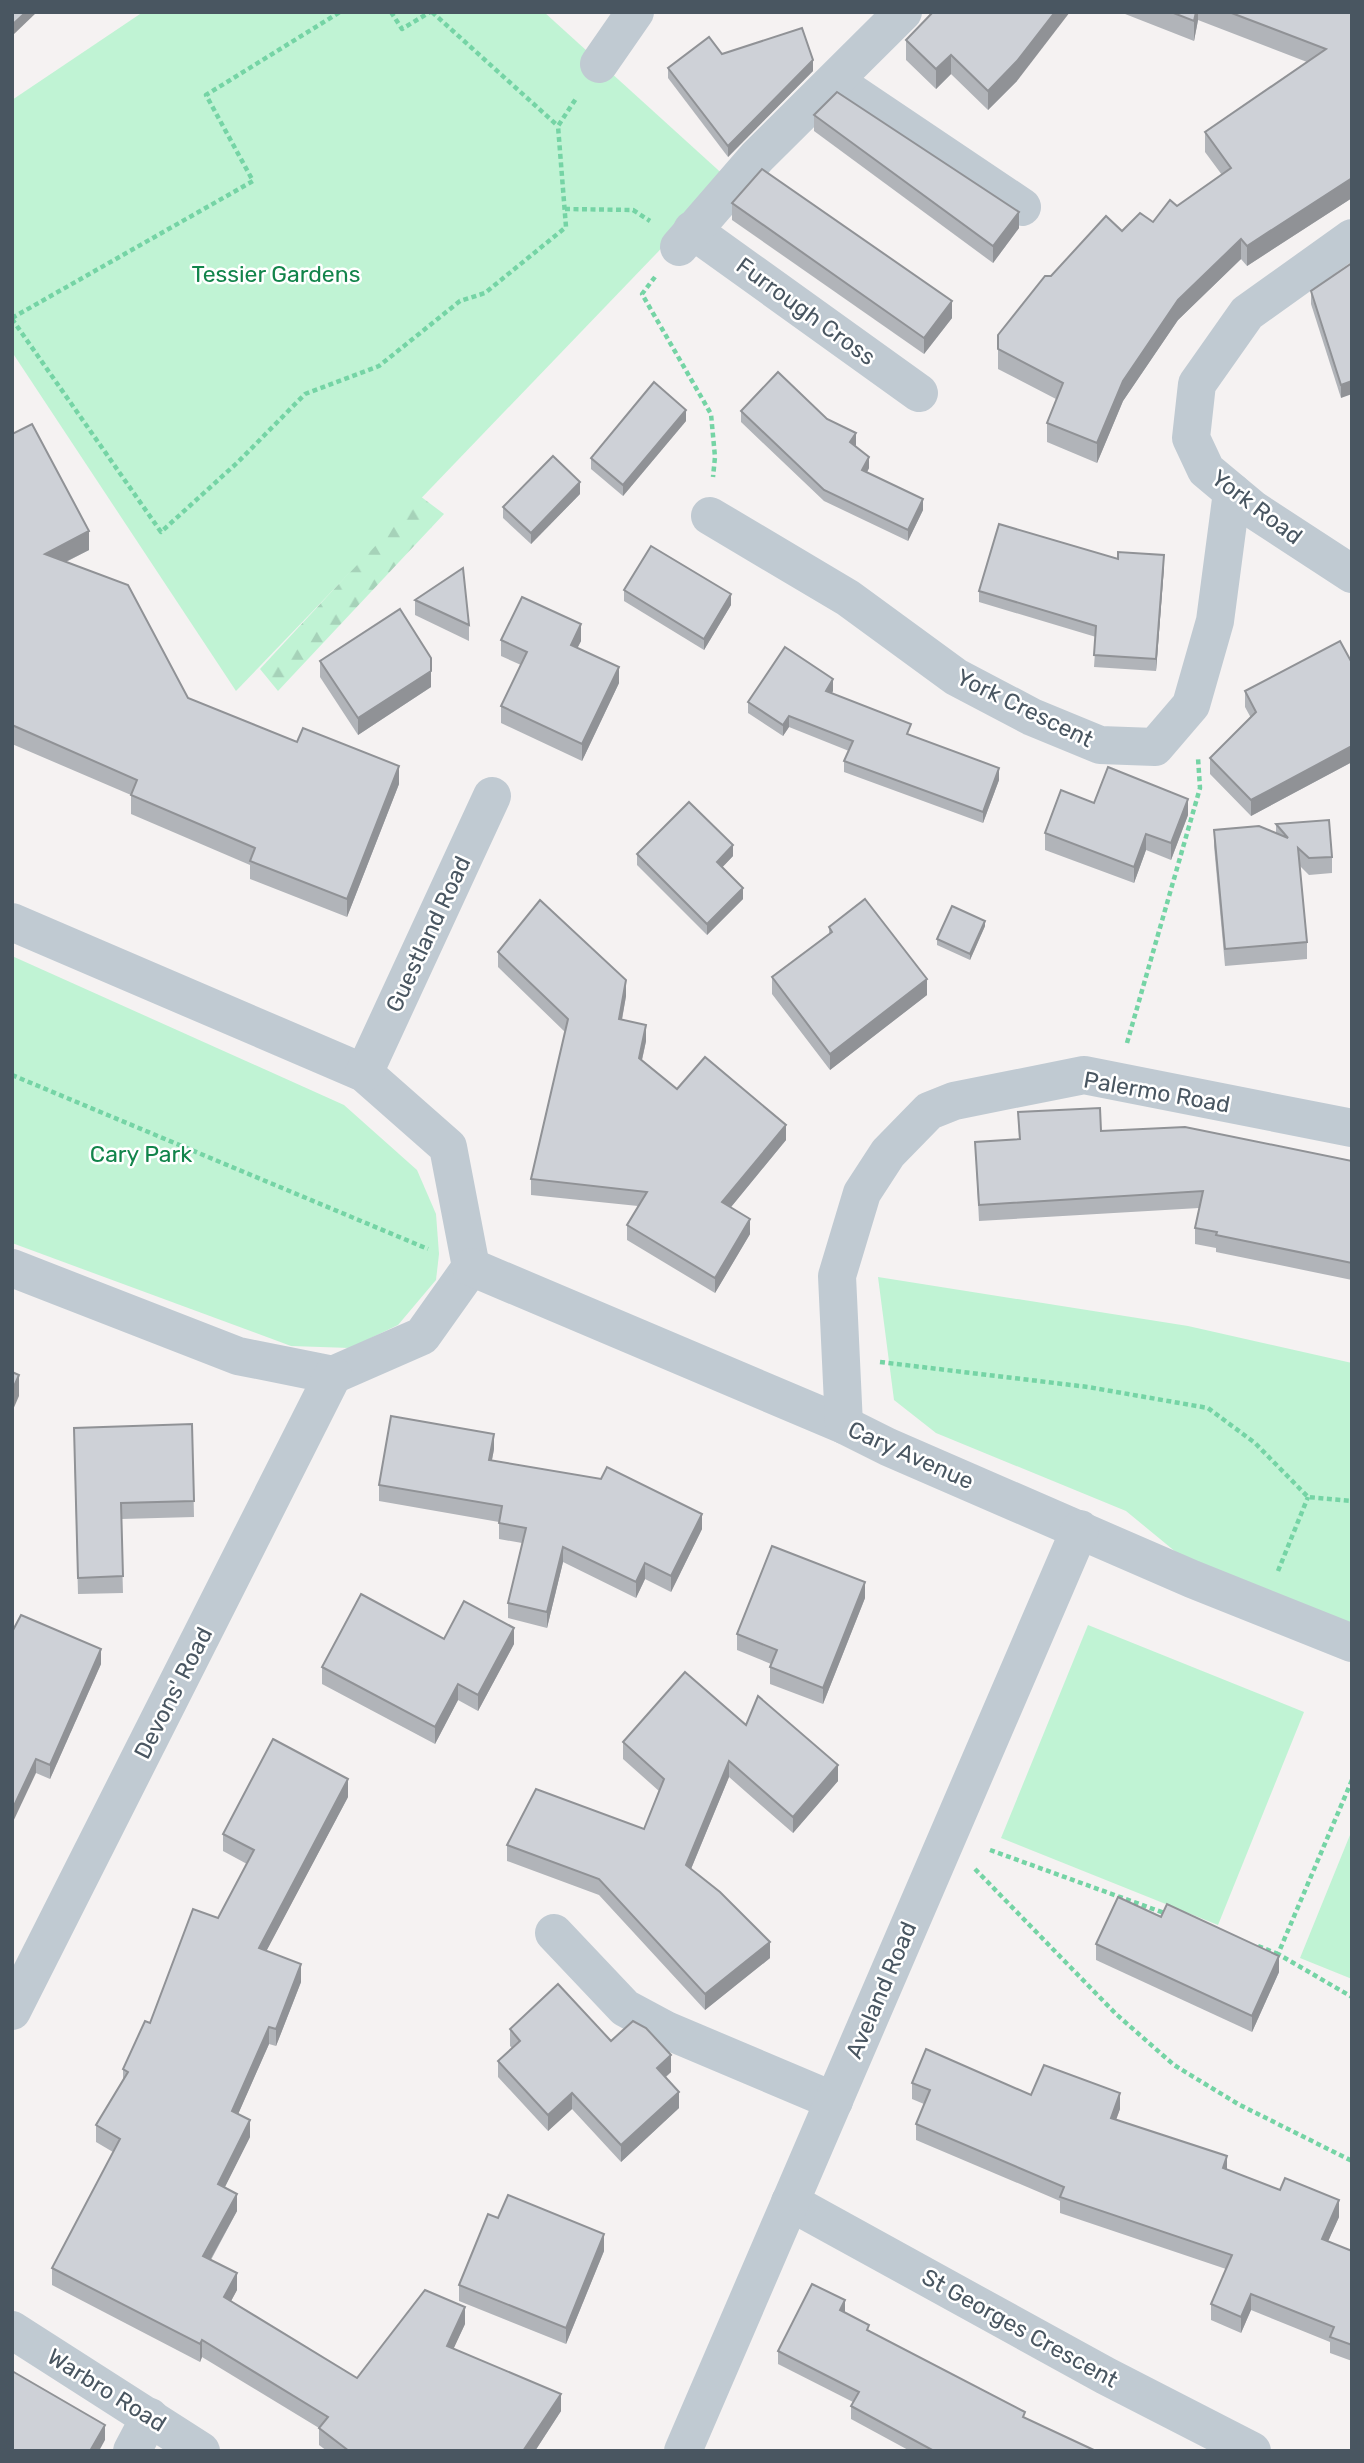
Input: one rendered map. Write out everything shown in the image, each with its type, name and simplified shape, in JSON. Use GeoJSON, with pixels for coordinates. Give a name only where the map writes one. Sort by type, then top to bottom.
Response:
{"type":"FeatureCollection","features":[{"type":"Feature","properties":{"kind":"street"},"geometry":{"type":"LineString","coordinates":[[599,64],[635,12]]}},
{"type":"Feature","properties":{"kind":"street"},"geometry":{"type":"LineString","coordinates":[[685,238],[757,157],[836,82],[903,12]]}},
{"type":"Feature","properties":{"kind":"street"},"geometry":{"type":"LineString","coordinates":[[836,82],[1023,207]]}},
{"type":"Feature","properties":{"kind":"street","name":"Furrough Cross"},"geometry":{"type":"LineString","coordinates":[[685,238],[919,393]]}},
{"type":"Feature","properties":{"kind":"street","name":"York Road"},"geometry":{"type":"LineString","coordinates":[[1352,238],[1247,313],[1197,384],[1191,438],[1206,470],[1232,492],[1352,574]]}},
{"type":"Feature","properties":{"kind":"street","name":"York Crescent"},"geometry":{"type":"LineString","coordinates":[[710,516],[848,598],[956,677],[1032,717],[1100,746],[1154,747],[1191,705],[1216,621],[1232,492]]}},
{"type":"Feature","properties":{"kind":"street","name":"Guestland Road"},"geometry":{"type":"LineString","coordinates":[[364,1073],[492,796]]}},
{"type":"Feature","properties":{"kind":"street"},"geometry":{"type":"LineString","coordinates":[[12,922],[364,1073],[448,1147],[471,1267],[422,1336],[333,1375],[238,1356],[12,1268]]}},
{"type":"Feature","properties":{"kind":"street","name":"Palermo Road"},"geometry":{"type":"LineString","coordinates":[[844,1425],[837,1276],[862,1193],[888,1153],[929,1111],[954,1101],[1084,1075],[1352,1128]]}},
{"type":"Feature","properties":{"kind":"street","name":"Cary Avenue"},"geometry":{"type":"LineString","coordinates":[[471,1267],[844,1425],[888,1447],[1080,1530],[1352,1643]]}},
{"type":"Feature","properties":{"kind":"street","name":"Devons' Road"},"geometry":{"type":"LineString","coordinates":[[12,2011],[21,1972],[333,1375]]}},
{"type":"Feature","properties":{"kind":"street","name":"Aveland Road"},"geometry":{"type":"LineString","coordinates":[[683,2451],[1080,1530]]}},
{"type":"Feature","properties":{"kind":"street"},"geometry":{"type":"LineString","coordinates":[[554,1933],[625,2008],[666,2030],[834,2101]]}},
{"type":"Feature","properties":{"kind":"street","name":"St Georges Crescent"},"geometry":{"type":"LineString","coordinates":[[790,2202],[1106,2376],[1252,2451]]}},
{"type":"Feature","properties":{"kind":"street","name":"Warbro Road"},"geometry":{"type":"LineString","coordinates":[[12,2330],[201,2451]]}},
{"type":"Feature","properties":{"kind":"street"},"geometry":{"type":"LineString","coordinates":[[132,2451],[150,2417]]}},
{"type":"Feature","properties":{"kind":"path"},"geometry":{"type":"LineString","coordinates":[[340,12],[206,95],[253,181],[12,319],[161,532],[305,394],[379,366],[460,301],[485,293],[566,227],[558,127],[599,64]]}},
{"type":"Feature","properties":{"kind":"path"},"geometry":{"type":"LineString","coordinates":[[391,12],[402,29],[431,12],[558,127]]}},
{"type":"Feature","properties":{"kind":"path"},"geometry":{"type":"LineString","coordinates":[[565,209],[633,210],[674,236],[685,238],[642,294],[710,414],[715,457],[710,516]]}},
{"type":"Feature","properties":{"kind":"path"},"geometry":{"type":"LineString","coordinates":[[1117,1081],[1200,788],[1198,751],[1175,723]]}},
{"type":"Feature","properties":{"kind":"path"},"geometry":{"type":"LineString","coordinates":[[12,1075],[471,1267]]}},
{"type":"Feature","properties":{"kind":"path"},"geometry":{"type":"LineString","coordinates":[[841,1359],[1088,1387],[1208,1408],[1255,1443],[1308,1497],[1352,1502]]}},
{"type":"Feature","properties":{"kind":"path"},"geometry":{"type":"LineString","coordinates":[[1266,1608],[1308,1497]]}},
{"type":"Feature","properties":{"kind":"path"},"geometry":{"type":"LineString","coordinates":[[1278,1954],[1352,1780]]}},
{"type":"Feature","properties":{"kind":"path"},"geometry":{"type":"LineString","coordinates":[[943,1847],[985,1876],[1116,2014],[1174,2065],[1238,2104],[1352,2161]]}},
{"type":"Feature","properties":{"kind":"path"},"geometry":{"type":"LineString","coordinates":[[990,1850],[1172,1915]]}},
{"type":"Feature","properties":{"kind":"path"},"geometry":{"type":"LineString","coordinates":[[1247,1942],[1278,1954],[1352,1997]]}},
{"type":"Feature","properties":{"kind":"green space","name":"Tessier Gardens"},"geometry":{"type":"Polygon","coordinates":[[[143,12],[544,12],[728,179],[236,691],[12,352],[12,100],[143,12]]]}},
{"type":"Feature","properties":{"kind":"green space"},"geometry":{"type":"Polygon","coordinates":[[[420,496],[444,514],[278,691],[260,669],[420,496]]]}},
{"type":"Feature","properties":{"kind":"green space","name":"Cary Park"},"geometry":{"type":"Polygon","coordinates":[[[12,956],[344,1105],[417,1170],[436,1214],[439,1254],[436,1280],[398,1325],[350,1348],[291,1346],[12,1243],[12,956]]]}},
{"type":"Feature","properties":{"kind":"green space"},"geometry":{"type":"Polygon","coordinates":[[[878,1277],[1188,1326],[1352,1363],[1352,1629],[1188,1562],[1126,1511],[936,1433],[894,1400],[878,1277]]]}},
{"type":"Feature","properties":{"kind":"green space"},"geometry":{"type":"Polygon","coordinates":[[[1088,1625],[1304,1712],[1218,1925],[1001,1838],[1088,1625]]]}},
{"type":"Feature","properties":{"kind":"green space"},"geometry":{"type":"Polygon","coordinates":[[[1352,1830],[1352,1979],[1300,1958],[1352,1830]]]}},
{"type":"Feature","properties":{"kind":"building"},"geometry":{"type":"Polygon","coordinates":[[[12,12],[26,12],[12,25],[12,12]]]}},
{"type":"Feature","properties":{"kind":"building"},"geometry":{"type":"Polygon","coordinates":[[[933,12],[1055,12],[1017,61],[988,91],[951,55],[936,69],[906,40],[933,12]]]}},
{"type":"Feature","properties":{"kind":"building"},"geometry":{"type":"Polygon","coordinates":[[[1171,12],[1196,12],[1194,21],[1171,12]]]}},
{"type":"Feature","properties":{"kind":"building"},"geometry":{"type":"Polygon","coordinates":[[[1229,12],[1352,12],[1352,178],[1247,246],[1241,239],[1178,300],[1123,381],[1097,443],[1047,423],[1063,383],[998,349],[998,335],[1045,276],[1051,276],[1106,216],[1122,231],[1140,213],[1153,222],[1170,200],[1177,206],[1231,168],[1205,132],[1326,49],[1229,12]]]}},
{"type":"Feature","properties":{"kind":"building"},"geometry":{"type":"Polygon","coordinates":[[[802,28],[813,60],[728,146],[668,68],[709,37],[722,54],[802,28]]]}},
{"type":"Feature","properties":{"kind":"building"},"geometry":{"type":"Polygon","coordinates":[[[837,92],[1019,212],[993,246],[814,115],[837,92]]]}},
{"type":"Feature","properties":{"kind":"building"},"geometry":{"type":"Polygon","coordinates":[[[762,169],[952,301],[924,338],[732,203],[762,169]]]}},
{"type":"Feature","properties":{"kind":"building"},"geometry":{"type":"Polygon","coordinates":[[[1352,263],[1352,381],[1341,385],[1311,291],[1352,263]]]}},
{"type":"Feature","properties":{"kind":"building"},"geometry":{"type":"Polygon","coordinates":[[[778,372],[827,419],[856,433],[850,442],[869,457],[862,470],[923,499],[908,530],[824,490],[741,411],[778,372]]]}},
{"type":"Feature","properties":{"kind":"building"},"geometry":{"type":"Polygon","coordinates":[[[654,382],[686,410],[623,485],[591,458],[654,382]]]}},
{"type":"Feature","properties":{"kind":"building"},"geometry":{"type":"Polygon","coordinates":[[[32,424],[89,531],[45,554],[128,585],[188,698],[297,742],[303,728],[399,766],[347,899],[250,861],[255,848],[131,795],[137,780],[12,725],[12,434],[32,424]]]}},
{"type":"Feature","properties":{"kind":"building"},"geometry":{"type":"Polygon","coordinates":[[[553,456],[580,482],[531,533],[503,507],[553,456]]]}},
{"type":"Feature","properties":{"kind":"building"},"geometry":{"type":"Polygon","coordinates":[[[999,524],[1118,559],[1118,552],[1164,555],[1156,659],[1094,655],[1096,626],[979,591],[999,524]]]}},
{"type":"Feature","properties":{"kind":"building"},"geometry":{"type":"Polygon","coordinates":[[[651,546],[731,594],[704,639],[624,590],[651,546]]]}},
{"type":"Feature","properties":{"kind":"building"},"geometry":{"type":"Polygon","coordinates":[[[463,568],[469,625],[415,600],[463,568]]]}},
{"type":"Feature","properties":{"kind":"building"},"geometry":{"type":"Polygon","coordinates":[[[522,597],[581,624],[571,645],[619,667],[582,744],[501,706],[527,652],[501,640],[522,597]]]}},
{"type":"Feature","properties":{"kind":"building"},"geometry":{"type":"Polygon","coordinates":[[[400,609],[431,658],[431,671],[358,718],[320,661],[400,609]]]}},
{"type":"Feature","properties":{"kind":"building"},"geometry":{"type":"Polygon","coordinates":[[[1340,641],[1352,663],[1352,746],[1251,800],[1210,758],[1256,712],[1245,691],[1340,641]]]}},
{"type":"Feature","properties":{"kind":"building"},"geometry":{"type":"Polygon","coordinates":[[[785,647],[833,679],[826,691],[911,724],[907,734],[999,768],[983,812],[844,761],[853,741],[789,716],[783,725],[748,702],[785,647]]]}},
{"type":"Feature","properties":{"kind":"building"},"geometry":{"type":"Polygon","coordinates":[[[1108,767],[1188,799],[1171,843],[1146,834],[1134,867],[1045,833],[1061,790],[1094,803],[1108,767]]]}},
{"type":"Feature","properties":{"kind":"building"},"geometry":{"type":"Polygon","coordinates":[[[689,802],[733,845],[717,862],[743,888],[707,924],[637,854],[689,802]]]}},
{"type":"Feature","properties":{"kind":"building"},"geometry":{"type":"Polygon","coordinates":[[[1329,820],[1332,857],[1309,858],[1298,848],[1307,942],[1225,949],[1214,830],[1259,826],[1288,838],[1276,824],[1329,820]]]}},
{"type":"Feature","properties":{"kind":"building"},"geometry":{"type":"Polygon","coordinates":[[[865,899],[927,979],[830,1054],[772,977],[832,932],[829,927],[865,899]]]}},
{"type":"Feature","properties":{"kind":"building"},"geometry":{"type":"Polygon","coordinates":[[[540,900],[626,980],[619,1019],[646,1025],[639,1058],[677,1089],[705,1057],[786,1125],[722,1202],[750,1219],[715,1278],[627,1225],[647,1192],[531,1179],[568,1019],[498,952],[540,900]]]}},
{"type":"Feature","properties":{"kind":"building"},"geometry":{"type":"Polygon","coordinates":[[[952,906],[985,921],[970,954],[937,939],[952,906]]]}},
{"type":"Feature","properties":{"kind":"building"},"geometry":{"type":"Polygon","coordinates":[[[1100,1108],[1101,1131],[1185,1127],[1352,1161],[1352,1263],[1216,1235],[1217,1232],[1195,1228],[1203,1191],[979,1205],[975,1142],[1020,1139],[1018,1112],[1100,1108]]]}},
{"type":"Feature","properties":{"kind":"building"},"geometry":{"type":"Polygon","coordinates":[[[12,1372],[19,1375],[12,1391],[12,1372]]]}},
{"type":"Feature","properties":{"kind":"building"},"geometry":{"type":"Polygon","coordinates":[[[391,1416],[494,1434],[489,1460],[601,1479],[607,1467],[702,1514],[671,1576],[645,1563],[636,1582],[563,1547],[547,1612],[508,1603],[526,1528],[499,1523],[502,1506],[379,1485],[391,1416]]]}},
{"type":"Feature","properties":{"kind":"building"},"geometry":{"type":"Polygon","coordinates":[[[192,1424],[194,1501],[121,1503],[123,1576],[78,1578],[74,1428],[192,1424]]]}},
{"type":"Feature","properties":{"kind":"building"},"geometry":{"type":"Polygon","coordinates":[[[772,1546],[865,1582],[823,1688],[770,1667],[777,1650],[737,1634],[772,1546]]]}},
{"type":"Feature","properties":{"kind":"building"},"geometry":{"type":"Polygon","coordinates":[[[361,1594],[444,1639],[464,1601],[514,1628],[478,1695],[458,1684],[435,1727],[322,1667],[361,1594]]]}},
{"type":"Feature","properties":{"kind":"building"},"geometry":{"type":"Polygon","coordinates":[[[21,1615],[101,1649],[50,1765],[36,1759],[12,1810],[12,1632],[21,1615]]]}},
{"type":"Feature","properties":{"kind":"building"},"geometry":{"type":"Polygon","coordinates":[[[685,1672],[746,1725],[758,1696],[838,1765],[793,1817],[729,1761],[686,1865],[720,1892],[770,1942],[705,1994],[599,1879],[507,1845],[536,1789],[644,1829],[664,1779],[623,1742],[685,1672]]]}},
{"type":"Feature","properties":{"kind":"building"},"geometry":{"type":"Polygon","coordinates":[[[273,1739],[348,1779],[259,1948],[301,1964],[276,2029],[269,2027],[232,2111],[250,2120],[218,2184],[237,2194],[203,2256],[237,2273],[224,2297],[357,2378],[425,2290],[465,2307],[447,2346],[561,2394],[523,2451],[349,2451],[319,2428],[328,2417],[202,2340],[200,2344],[52,2268],[120,2139],[96,2125],[128,2072],[123,2069],[145,2021],[150,2023],[193,1909],[218,1918],[254,1850],[223,1834],[273,1739]]]}},
{"type":"Feature","properties":{"kind":"building"},"geometry":{"type":"Polygon","coordinates":[[[1118,1897],[1161,1917],[1167,1904],[1279,1956],[1252,2016],[1096,1944],[1118,1897]]]}},
{"type":"Feature","properties":{"kind":"building"},"geometry":{"type":"Polygon","coordinates":[[[558,1984],[611,2041],[633,2021],[646,2028],[671,2055],[657,2068],[679,2092],[621,2145],[572,2093],[548,2115],[498,2061],[520,2041],[510,2029],[558,1984]]]}},
{"type":"Feature","properties":{"kind":"building"},"geometry":{"type":"Polygon","coordinates":[[[926,2049],[1031,2095],[1044,2065],[1120,2093],[1111,2118],[1227,2156],[1223,2168],[1280,2190],[1285,2178],[1339,2200],[1322,2239],[1352,2251],[1352,2345],[1330,2337],[1334,2327],[1251,2294],[1241,2317],[1211,2304],[1232,2255],[1060,2197],[1064,2187],[916,2124],[930,2090],[912,2083],[926,2049]]]}},
{"type":"Feature","properties":{"kind":"building"},"geometry":{"type":"Polygon","coordinates":[[[508,2195],[604,2234],[566,2328],[459,2285],[488,2214],[498,2218],[508,2195]]]}},
{"type":"Feature","properties":{"kind":"building"},"geometry":{"type":"Polygon","coordinates":[[[812,2284],[845,2300],[840,2310],[869,2325],[867,2330],[1025,2412],[1023,2417],[1096,2451],[934,2451],[851,2406],[859,2392],[778,2351],[812,2284]]]}},
{"type":"Feature","properties":{"kind":"building"},"geometry":{"type":"Polygon","coordinates":[[[12,2371],[105,2425],[90,2451],[12,2451],[12,2371]]]}}]}
